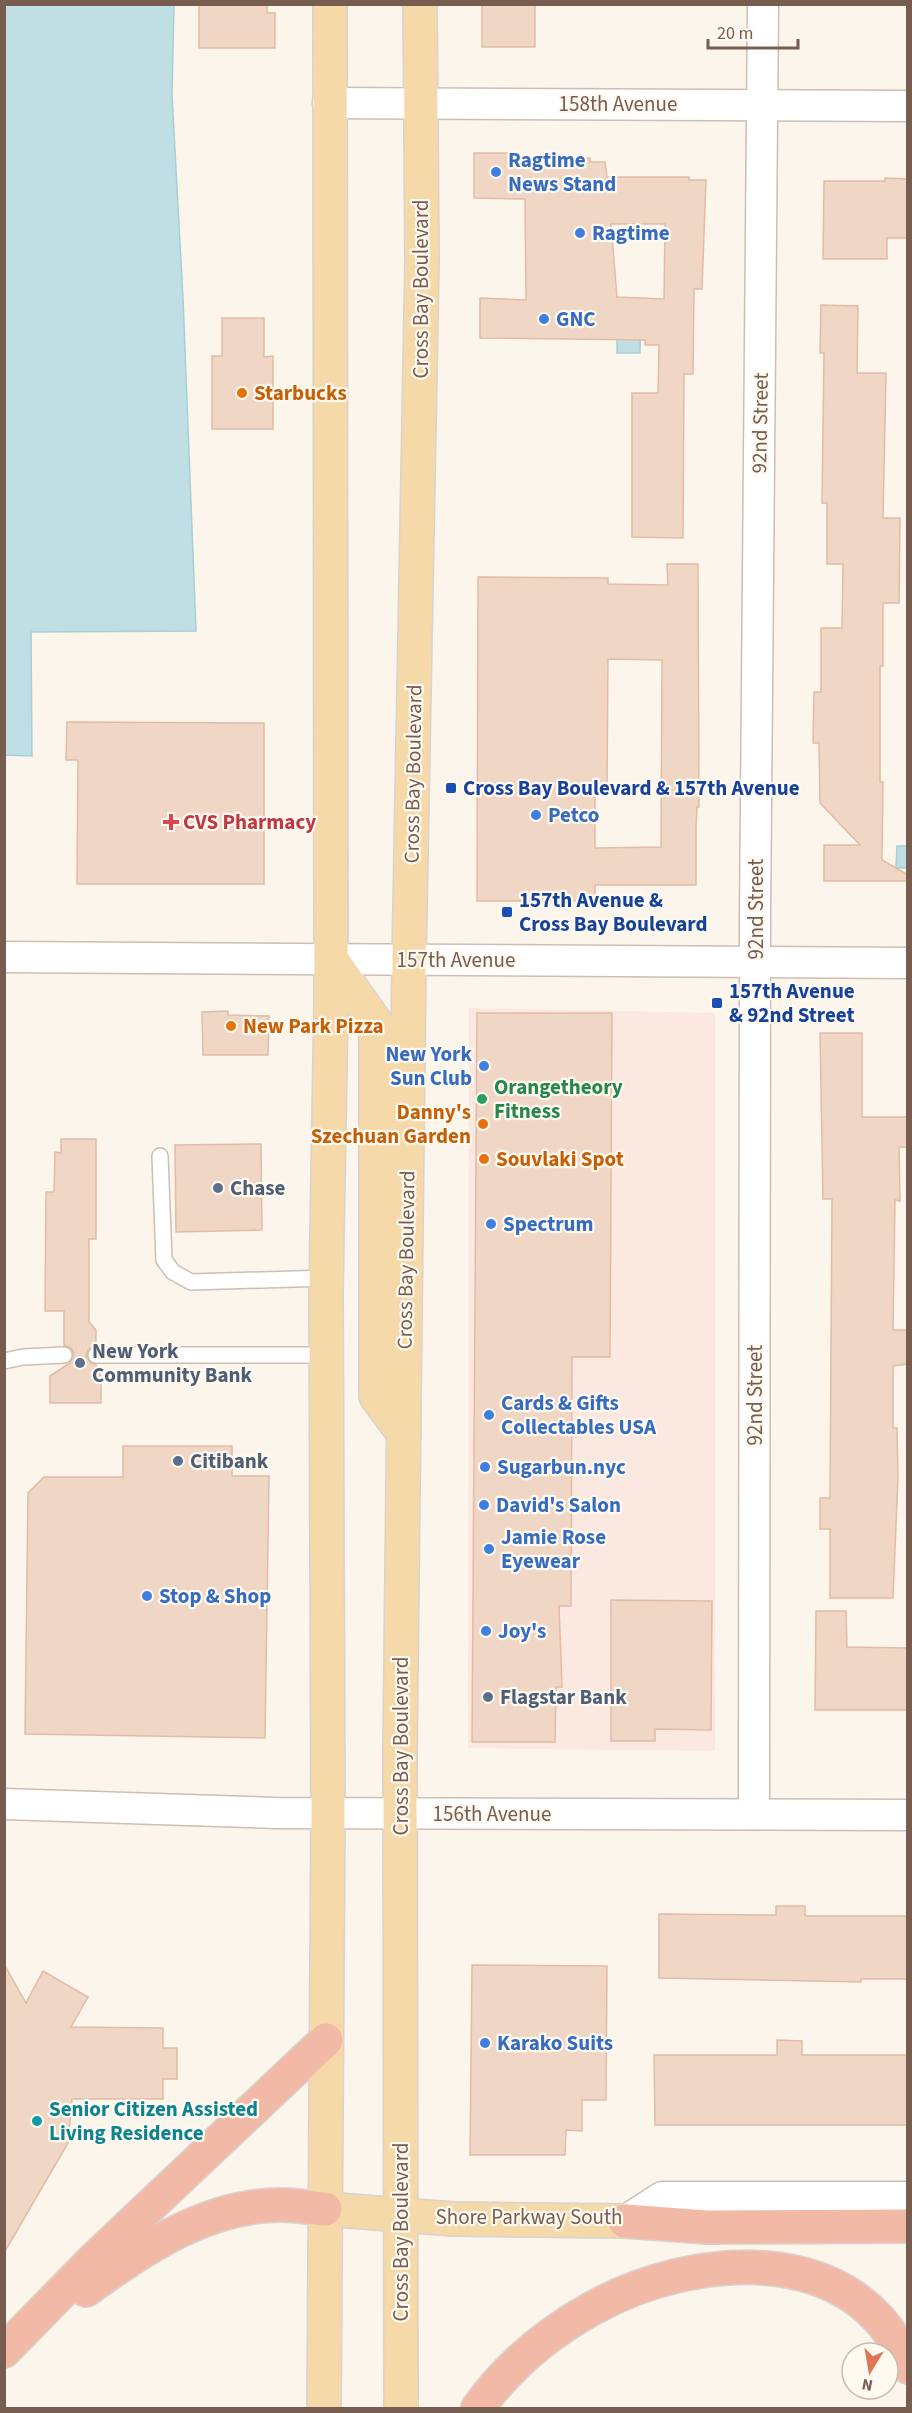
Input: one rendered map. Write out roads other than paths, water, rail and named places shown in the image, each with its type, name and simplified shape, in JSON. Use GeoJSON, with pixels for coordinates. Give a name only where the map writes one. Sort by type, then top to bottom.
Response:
{"type":"FeatureCollection","features":[{"type":"Feature","properties":{"kind":"highway"},"geometry":{"type":"LineString","coordinates":[[8,2347],[93,2260],[326,2040]]}},
{"type":"Feature","properties":{"kind":"highway"},"geometry":{"type":"LineString","coordinates":[[8,2347],[130,2258],[180,2230],[230,2213],[256,2208],[282,2205],[325,2209]]}},
{"type":"Feature","properties":{"kind":"highway"},"geometry":{"type":"LineString","coordinates":[[626,2221],[714,2228],[908,2226]]}},
{"type":"Feature","properties":{"kind":"highway"},"geometry":{"type":"LineString","coordinates":[[478,2409],[497,2384],[540,2342],[595,2307],[654,2283],[680,2276],[733,2269],[787,2270],[827,2281],[846,2291],[863,2303],[891,2332],[908,2367]]}},
{"type":"Feature","properties":{"kind":"main road"},"geometry":{"type":"LineString","coordinates":[[324,2409],[328,1813],[326,1355],[331,959],[328,103],[330,4]]}},
{"type":"Feature","properties":{"kind":"main road","name":"Cross Bay Boulevard"},"geometry":{"type":"LineString","coordinates":[[401,2409],[401,1813],[409,960],[422,295],[420,4]]}},
{"type":"Feature","properties":{"kind":"main road"},"geometry":{"type":"LineString","coordinates":[[331,959],[376,1023],[376,1396],[404,1434]]}},
{"type":"Feature","properties":{"kind":"main road","name":"Shore Parkway South"},"geometry":{"type":"LineString","coordinates":[[325,2209],[453,2219],[626,2221]]}},
{"type":"Feature","properties":{"kind":"street","name":"92nd Street"},"geometry":{"type":"LineString","coordinates":[[754,1814],[756,963],[763,4]]}},
{"type":"Feature","properties":{"kind":"street","name":"158th Avenue"},"geometry":{"type":"LineString","coordinates":[[328,103],[908,106]]}},
{"type":"Feature","properties":{"kind":"street","name":"157th Avenue"},"geometry":{"type":"LineString","coordinates":[[4,957],[908,963]]}},
{"type":"Feature","properties":{"kind":"street","name":"156th Avenue"},"geometry":{"type":"LineString","coordinates":[[4,1804],[328,1813],[908,1815]]}},
{"type":"Feature","properties":{"kind":"street","name":"Shore Parkway South"},"geometry":{"type":"LineString","coordinates":[[626,2221],[662,2197],[908,2197]]}},
{"type":"Feature","properties":{"kind":"lane"},"geometry":{"type":"LineString","coordinates":[[160,1156],[164,1260],[173,1272],[191,1282],[327,1278]]}},
{"type":"Feature","properties":{"kind":"lane"},"geometry":{"type":"LineString","coordinates":[[4,1361],[23,1357],[64,1355]]}},
{"type":"Feature","properties":{"kind":"lane"},"geometry":{"type":"LineString","coordinates":[[96,1356],[326,1355]]}},
{"type":"Feature","properties":{"kind":"water"},"geometry":{"type":"Polygon","coordinates":[[[5,4],[174,5],[172,95],[183,299],[196,631],[31,632],[32,756],[4,755],[5,4]]]}},
{"type":"Feature","properties":{"kind":"water"},"geometry":{"type":"Polygon","coordinates":[[[617,307],[641,307],[640,353],[617,353],[617,307]]]}},
{"type":"Feature","properties":{"kind":"water"},"geometry":{"type":"Polygon","coordinates":[[[897,846],[907,846],[907,868],[896,868],[897,846]]]}},
{"type":"Feature","properties":{"kind":"place","name":"Ragtime News Stand"},"geometry":{"type":"Point","coordinates":[496,172]}},
{"type":"Feature","properties":{"kind":"place","name":"Ragtime"},"geometry":{"type":"Point","coordinates":[580,233]}},
{"type":"Feature","properties":{"kind":"place","name":"GNC"},"geometry":{"type":"Point","coordinates":[544,319]}},
{"type":"Feature","properties":{"kind":"place","name":"Starbucks"},"geometry":{"type":"Point","coordinates":[242,393]}},
{"type":"Feature","properties":{"kind":"place","name":"Cross Bay Boulevard & 157th Avenue"},"geometry":{"type":"Point","coordinates":[451,788]}},
{"type":"Feature","properties":{"kind":"place","name":"Petco"},"geometry":{"type":"Point","coordinates":[536,815]}},
{"type":"Feature","properties":{"kind":"place","name":"CVS Pharmacy"},"geometry":{"type":"Point","coordinates":[171,822]}},
{"type":"Feature","properties":{"kind":"place","name":"157th Avenue & Cross Bay Boulevard"},"geometry":{"type":"Point","coordinates":[507,912]}},
{"type":"Feature","properties":{"kind":"place","name":"157th Avenue & 92nd Street"},"geometry":{"type":"Point","coordinates":[717,1003]}},
{"type":"Feature","properties":{"kind":"place","name":"New Park Pizza"},"geometry":{"type":"Point","coordinates":[231,1026]}},
{"type":"Feature","properties":{"kind":"place","name":"New York Sun Club"},"geometry":{"type":"Point","coordinates":[484,1066]}},
{"type":"Feature","properties":{"kind":"place","name":"Orangetheory Fitness"},"geometry":{"type":"Point","coordinates":[482,1099]}},
{"type":"Feature","properties":{"kind":"place","name":"Danny's Szechuan Garden"},"geometry":{"type":"Point","coordinates":[483,1124]}},
{"type":"Feature","properties":{"kind":"place","name":"Souvlaki Spot"},"geometry":{"type":"Point","coordinates":[484,1159]}},
{"type":"Feature","properties":{"kind":"place","name":"Chase"},"geometry":{"type":"Point","coordinates":[218,1188]}},
{"type":"Feature","properties":{"kind":"place","name":"Spectrum"},"geometry":{"type":"Point","coordinates":[491,1224]}},
{"type":"Feature","properties":{"kind":"place","name":"New York Community Bank"},"geometry":{"type":"Point","coordinates":[80,1363]}},
{"type":"Feature","properties":{"kind":"place","name":"Cards & Gifts Collectables USA"},"geometry":{"type":"Point","coordinates":[489,1415]}},
{"type":"Feature","properties":{"kind":"place","name":"Citibank"},"geometry":{"type":"Point","coordinates":[178,1461]}},
{"type":"Feature","properties":{"kind":"place","name":"Sugarbun.nyc"},"geometry":{"type":"Point","coordinates":[485,1467]}},
{"type":"Feature","properties":{"kind":"place","name":"David's Salon"},"geometry":{"type":"Point","coordinates":[484,1505]}},
{"type":"Feature","properties":{"kind":"place","name":"Jamie Rose Eyewear"},"geometry":{"type":"Point","coordinates":[489,1549]}},
{"type":"Feature","properties":{"kind":"place","name":"Stop & Shop"},"geometry":{"type":"Point","coordinates":[147,1596]}},
{"type":"Feature","properties":{"kind":"place","name":"Joy's"},"geometry":{"type":"Point","coordinates":[486,1631]}},
{"type":"Feature","properties":{"kind":"place","name":"Flagstar Bank"},"geometry":{"type":"Point","coordinates":[488,1697]}},
{"type":"Feature","properties":{"kind":"place","name":"Karako Suits"},"geometry":{"type":"Point","coordinates":[485,2043]}},
{"type":"Feature","properties":{"kind":"place","name":"Senior Citizen Assisted Living Residence"},"geometry":{"type":"Point","coordinates":[37,2121]}}]}
